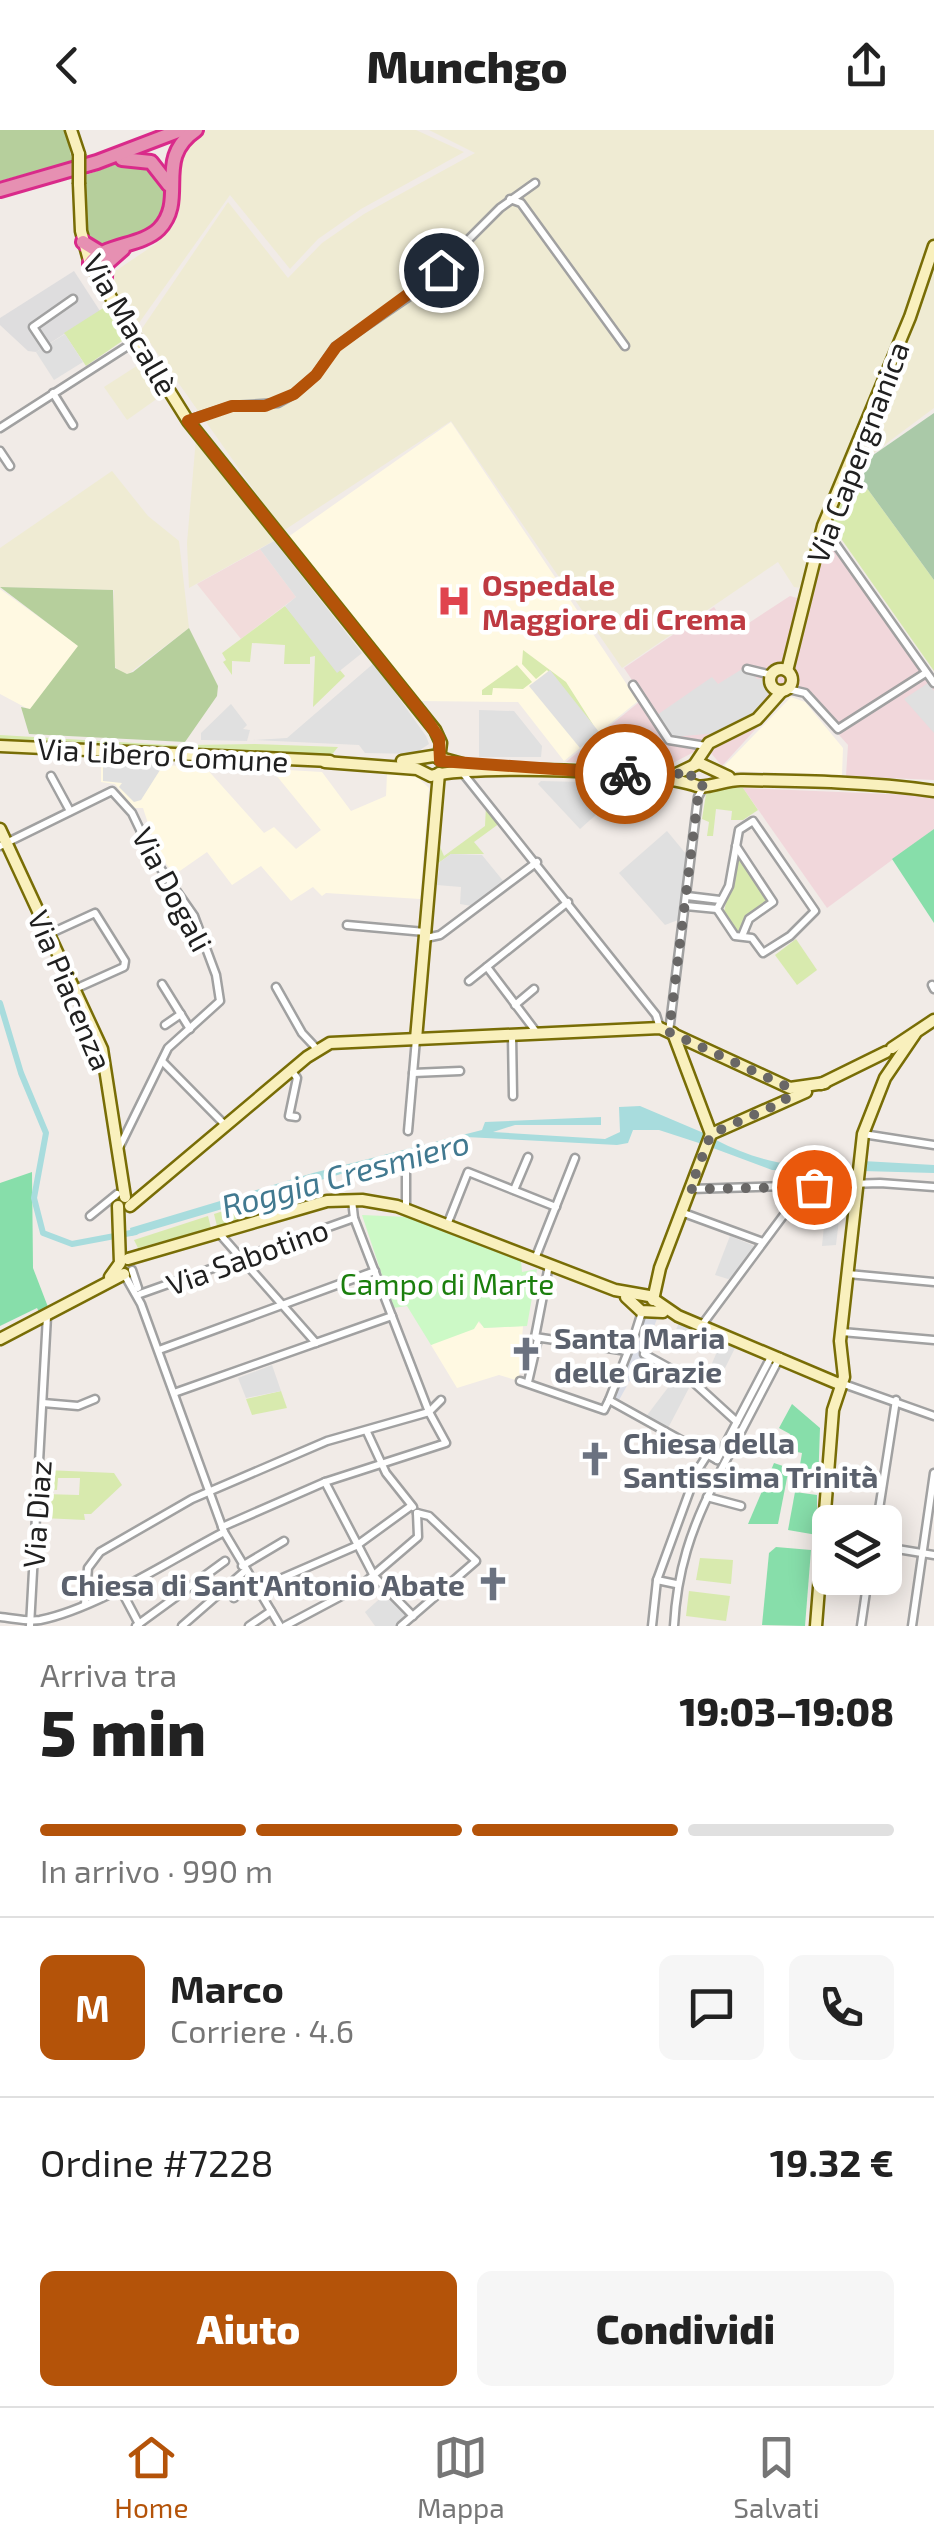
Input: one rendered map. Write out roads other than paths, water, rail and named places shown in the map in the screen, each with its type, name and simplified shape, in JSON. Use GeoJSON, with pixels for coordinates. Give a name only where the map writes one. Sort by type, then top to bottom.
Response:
{"type":"FeatureCollection","features":[{"type":"Feature","properties":{"kind":"highway"},"geometry":{"type":"LineString","coordinates":[[48,178],[181,130]]}},
{"type":"Feature","properties":{"kind":"highway"},"geometry":{"type":"LineString","coordinates":[[90,264],[160,227],[170,213],[173,159],[183,141],[196,130]]}},
{"type":"Feature","properties":{"kind":"highway"},"geometry":{"type":"LineString","coordinates":[[2,189],[127,158],[142,158],[161,171],[172,192]]}},
{"type":"Feature","properties":{"kind":"highway"},"geometry":{"type":"LineString","coordinates":[[84,242],[103,258],[104,289]]}},
{"type":"Feature","properties":{"kind":"street","name":"Via Macallè"},"geometry":{"type":"LineString","coordinates":[[71,130],[79,154],[84,242],[90,264],[104,289],[188,421],[439,738],[434,766]]}},
{"type":"Feature","properties":{"kind":"street"},"geometry":{"type":"LineString","coordinates":[[188,421],[232,406],[265,406],[294,394],[316,375],[336,347],[441,270],[508,200],[534,182]]}},
{"type":"Feature","properties":{"kind":"street"},"geometry":{"type":"LineString","coordinates":[[508,200],[521,203],[625,346]]}},
{"type":"Feature","properties":{"kind":"street","name":"Via Capergnanica"},"geometry":{"type":"LineString","coordinates":[[780,692],[799,595],[822,526],[910,317],[934,246]]}},
{"type":"Feature","properties":{"kind":"street"},"geometry":{"type":"LineString","coordinates":[[47,348],[33,327],[73,299]]}},
{"type":"Feature","properties":{"kind":"street"},"geometry":{"type":"LineString","coordinates":[[0,428],[136,340]]}},
{"type":"Feature","properties":{"kind":"street"},"geometry":{"type":"LineString","coordinates":[[53,394],[73,425]]}},
{"type":"Feature","properties":{"kind":"street"},"geometry":{"type":"LineString","coordinates":[[0,451],[10,466]]}},
{"type":"Feature","properties":{"kind":"street"},"geometry":{"type":"LineString","coordinates":[[822,526],[934,684]]}},
{"type":"Feature","properties":{"kind":"street"},"geometry":{"type":"LineString","coordinates":[[818,540],[834,546]]}},
{"type":"Feature","properties":{"kind":"street"},"geometry":{"type":"LineString","coordinates":[[746,669],[782,669]]}},
{"type":"Feature","properties":{"kind":"street","name":"Via Capergnanica"},"geometry":{"type":"LineString","coordinates":[[780,692],[792,680],[782,669]]}},
{"type":"Feature","properties":{"kind":"street"},"geometry":{"type":"LineString","coordinates":[[633,685],[669,740],[706,746],[749,725],[780,692],[805,693],[838,729],[924,674]]}},
{"type":"Feature","properties":{"kind":"street","name":"Via Libero Comune"},"geometry":{"type":"LineString","coordinates":[[0,746],[697,781],[934,788]]}},
{"type":"Feature","properties":{"kind":"street"},"geometry":{"type":"LineString","coordinates":[[697,781],[711,769],[706,746]]}},
{"type":"Feature","properties":{"kind":"street"},"geometry":{"type":"LineString","coordinates":[[667,1031],[686,906],[697,781],[706,746]]}},
{"type":"Feature","properties":{"kind":"street"},"geometry":{"type":"LineString","coordinates":[[408,1131],[436,791],[434,766]]}},
{"type":"Feature","properties":{"kind":"street","name":"Via Libero Comune"},"geometry":{"type":"LineString","coordinates":[[434,766],[461,771],[547,772]]}},
{"type":"Feature","properties":{"kind":"street","name":"Via Libero Comune"},"geometry":{"type":"LineString","coordinates":[[697,781],[711,769],[738,780]]}},
{"type":"Feature","properties":{"kind":"street"},"geometry":{"type":"LineString","coordinates":[[461,771],[667,1031],[682,1053],[711,1134]]}},
{"type":"Feature","properties":{"kind":"street"},"geometry":{"type":"LineString","coordinates":[[51,776],[70,811]]}},
{"type":"Feature","properties":{"kind":"street","name":"Via Dogali"},"geometry":{"type":"LineString","coordinates":[[4,845],[106,792],[118,795],[194,916],[216,975],[220,1001],[168,1048],[116,1157]]}},
{"type":"Feature","properties":{"kind":"street"},"geometry":{"type":"LineString","coordinates":[[753,821],[816,911],[770,951],[763,953],[752,938],[730,932],[717,909],[728,886],[736,846],[739,830],[753,821]]}},
{"type":"Feature","properties":{"kind":"street","name":"Via Piacenza"},"geometry":{"type":"LineString","coordinates":[[0,829],[107,1068],[123,1202]]}},
{"type":"Feature","properties":{"kind":"street"},"geometry":{"type":"LineString","coordinates":[[736,846],[773,902],[749,919],[741,937]]}},
{"type":"Feature","properties":{"kind":"street"},"geometry":{"type":"LineString","coordinates":[[347,926],[440,935],[536,862]]}},
{"type":"Feature","properties":{"kind":"street"},"geometry":{"type":"LineString","coordinates":[[687,896],[720,900]]}},
{"type":"Feature","properties":{"kind":"street"},"geometry":{"type":"LineString","coordinates":[[469,980],[568,902]]}},
{"type":"Feature","properties":{"kind":"street"},"geometry":{"type":"LineString","coordinates":[[686,906],[717,909]]}},
{"type":"Feature","properties":{"kind":"street"},"geometry":{"type":"LineString","coordinates":[[49,934],[95,913],[125,962],[124,967],[74,990]]}},
{"type":"Feature","properties":{"kind":"street"},"geometry":{"type":"LineString","coordinates":[[487,966],[538,1034]]}},
{"type":"Feature","properties":{"kind":"street","name":"Via Dogali"},"geometry":{"type":"LineString","coordinates":[[162,984],[190,1030]]}},
{"type":"Feature","properties":{"kind":"street"},"geometry":{"type":"LineString","coordinates":[[276,988],[302,1033],[317,1048]]}},
{"type":"Feature","properties":{"kind":"street"},"geometry":{"type":"LineString","coordinates":[[515,1004],[534,989]]}},
{"type":"Feature","properties":{"kind":"street"},"geometry":{"type":"LineString","coordinates":[[165,1025],[181,1014]]}},
{"type":"Feature","properties":{"kind":"street"},"geometry":{"type":"LineString","coordinates":[[538,1339],[524,1382],[604,1410],[611,1401],[711,1134],[824,1082],[892,1056],[934,1020]]}},
{"type":"Feature","properties":{"kind":"street"},"geometry":{"type":"LineString","coordinates":[[90,1216],[123,1202],[168,1174],[317,1048],[330,1043],[667,1031],[790,1088],[824,1082]]}},
{"type":"Feature","properties":{"kind":"street"},"geometry":{"type":"LineString","coordinates":[[512,1035],[513,1096]]}},
{"type":"Feature","properties":{"kind":"street"},"geometry":{"type":"LineString","coordinates":[[682,1053],[684,1047],[696,1044]]}},
{"type":"Feature","properties":{"kind":"street"},"geometry":{"type":"LineString","coordinates":[[828,1505],[836,1378],[863,1134],[892,1056]]}},
{"type":"Feature","properties":{"kind":"street"},"geometry":{"type":"LineString","coordinates":[[162,1061],[225,1125]]}},
{"type":"Feature","properties":{"kind":"street"},"geometry":{"type":"LineString","coordinates":[[291,1070],[297,1078],[290,1116],[296,1117]]}},
{"type":"Feature","properties":{"kind":"street"},"geometry":{"type":"LineString","coordinates":[[413,1073],[460,1071]]}},
{"type":"Feature","properties":{"kind":"street"},"geometry":{"type":"LineString","coordinates":[[785,1101],[790,1088]]}},
{"type":"Feature","properties":{"kind":"street"},"geometry":{"type":"LineString","coordinates":[[707,1118],[724,1126]]}},
{"type":"Feature","properties":{"kind":"street"},"geometry":{"type":"LineString","coordinates":[[863,1134],[934,1145]]}},
{"type":"Feature","properties":{"kind":"street"},"geometry":{"type":"LineString","coordinates":[[514,1190],[528,1157]]}},
{"type":"Feature","properties":{"kind":"street"},"geometry":{"type":"LineString","coordinates":[[535,1259],[575,1158]]}},
{"type":"Feature","properties":{"kind":"street"},"geometry":{"type":"LineString","coordinates":[[406,1165],[406,1210]]}},
{"type":"Feature","properties":{"kind":"street"},"geometry":{"type":"LineString","coordinates":[[447,1226],[468,1172],[556,1206]]}},
{"type":"Feature","properties":{"kind":"street"},"geometry":{"type":"LineString","coordinates":[[690,1189],[791,1188],[858,1181],[934,1186]]}},
{"type":"Feature","properties":{"kind":"street"},"geometry":{"type":"LineString","coordinates":[[702,1325],[795,1198],[791,1188]]}},
{"type":"Feature","properties":{"kind":"street"},"geometry":{"type":"LineString","coordinates":[[0,1617],[30,1623],[122,1590],[146,1572],[224,1529],[325,1482],[446,1443],[429,1412],[354,1218],[352,1200]]}},
{"type":"Feature","properties":{"kind":"street"},"geometry":{"type":"LineString","coordinates":[[0,1340],[107,1282],[129,1264],[218,1232],[328,1201],[352,1200],[406,1210],[934,1416]]}},
{"type":"Feature","properties":{"kind":"street"},"geometry":{"type":"LineString","coordinates":[[123,1202],[122,1242],[208,1491],[244,1569],[283,1626],[374,1576],[418,1536],[414,1510],[381,1464],[368,1432]]}},
{"type":"Feature","properties":{"kind":"street"},"geometry":{"type":"LineString","coordinates":[[681,1212],[763,1242]]}},
{"type":"Feature","properties":{"kind":"street","name":"Via Sabotino"},"geometry":{"type":"LineString","coordinates":[[140,1294],[354,1218]]}},
{"type":"Feature","properties":{"kind":"street"},"geometry":{"type":"LineString","coordinates":[[218,1232],[316,1343]]}},
{"type":"Feature","properties":{"kind":"street"},"geometry":{"type":"LineString","coordinates":[[122,1242],[142,1304]]}},
{"type":"Feature","properties":{"kind":"street"},"geometry":{"type":"LineString","coordinates":[[549,1264],[534,1334],[538,1339],[628,1351]]}},
{"type":"Feature","properties":{"kind":"street"},"geometry":{"type":"LineString","coordinates":[[158,1350],[376,1271]]}},
{"type":"Feature","properties":{"kind":"street"},"geometry":{"type":"LineString","coordinates":[[847,1274],[934,1282]]}},
{"type":"Feature","properties":{"kind":"street","name":"Via Diaz"},"geometry":{"type":"LineString","coordinates":[[30,1623],[46,1316]]}},
{"type":"Feature","properties":{"kind":"street"},"geometry":{"type":"LineString","coordinates":[[174,1393],[392,1316]]}},
{"type":"Feature","properties":{"kind":"street"},"geometry":{"type":"LineString","coordinates":[[840,1336],[934,1340]]}},
{"type":"Feature","properties":{"kind":"street"},"geometry":{"type":"LineString","coordinates":[[644,1354],[691,1380],[737,1422]]}},
{"type":"Feature","properties":{"kind":"street"},"geometry":{"type":"LineString","coordinates":[[674,1626],[676,1584],[692,1525],[776,1355]]}},
{"type":"Feature","properties":{"kind":"street"},"geometry":{"type":"LineString","coordinates":[[43,1403],[78,1406],[96,1399]]}},
{"type":"Feature","properties":{"kind":"street"},"geometry":{"type":"LineString","coordinates":[[85,1604],[88,1568],[100,1552],[208,1491],[327,1441],[429,1412],[441,1400]]}},
{"type":"Feature","properties":{"kind":"street"},"geometry":{"type":"LineString","coordinates":[[880,1505],[896,1400]]}},
{"type":"Feature","properties":{"kind":"street"},"geometry":{"type":"LineString","coordinates":[[611,1401],[717,1460]]}},
{"type":"Feature","properties":{"kind":"street"},"geometry":{"type":"LineString","coordinates":[[721,1470],[717,1460],[737,1422],[752,1404]]}},
{"type":"Feature","properties":{"kind":"street"},"geometry":{"type":"LineString","coordinates":[[652,1626],[657,1580],[677,1520],[706,1457]]}},
{"type":"Feature","properties":{"kind":"street"},"geometry":{"type":"LineString","coordinates":[[698,1471],[716,1480]]}},
{"type":"Feature","properties":{"kind":"street"},"geometry":{"type":"LineString","coordinates":[[912,1626],[934,1473]]}},
{"type":"Feature","properties":{"kind":"street"},"geometry":{"type":"LineString","coordinates":[[325,1482],[374,1576],[412,1616]]}},
{"type":"Feature","properties":{"kind":"street"},"geometry":{"type":"LineString","coordinates":[[707,1498],[741,1506]]}},
{"type":"Feature","properties":{"kind":"street"},"geometry":{"type":"LineString","coordinates":[[402,1626],[476,1560],[430,1516],[414,1510]]}},
{"type":"Feature","properties":{"kind":"street"},"geometry":{"type":"LineString","coordinates":[[234,1598],[356,1546],[414,1510]]}},
{"type":"Feature","properties":{"kind":"street"},"geometry":{"type":"LineString","coordinates":[[677,1520],[692,1525]]}},
{"type":"Feature","properties":{"kind":"street"},"geometry":{"type":"LineString","coordinates":[[182,1626],[244,1569],[284,1541]]}},
{"type":"Feature","properties":{"kind":"street"},"geometry":{"type":"LineString","coordinates":[[902,1550],[934,1555]]}},
{"type":"Feature","properties":{"kind":"street"},"geometry":{"type":"LineString","coordinates":[[122,1590],[138,1626],[224,1561]]}},
{"type":"Feature","properties":{"kind":"street"},"geometry":{"type":"LineString","coordinates":[[657,1580],[676,1584]]}},
{"type":"Feature","properties":{"kind":"street"},"geometry":{"type":"LineString","coordinates":[[816,1626],[820,1595]]}},
{"type":"Feature","properties":{"kind":"street"},"geometry":{"type":"LineString","coordinates":[[861,1626],[866,1595]]}},
{"type":"Feature","properties":{"kind":"street"},"geometry":{"type":"LineString","coordinates":[[248,1626],[271,1610]]}},
{"type":"Feature","properties":{"kind":"water"},"geometry":{"type":"Polygon","coordinates":[[[640,1106],[706,1134],[702,1144],[659,1130],[633,1130],[628,1143],[617,1145],[466,1137],[131,1236],[130,1228],[313,1173],[482,1130],[485,1122],[601,1117],[601,1125],[515,1125],[493,1132],[605,1139],[620,1132],[619,1107],[640,1106]]]}},
{"type":"Feature","properties":{"kind":"water"},"geometry":{"type":"Polygon","coordinates":[[[716,1140],[782,1163],[851,1166],[850,1173],[772,1170],[713,1148],[716,1140]]]}},
{"type":"Feature","properties":{"kind":"water"},"geometry":{"type":"Polygon","coordinates":[[[863,1161],[934,1165],[934,1173],[862,1171],[863,1161]]]}},
{"type":"Feature","properties":{"kind":"waterway","name":"Roggia Cresmiero"},"geometry":{"type":"LineString","coordinates":[[0,1003],[21,1073],[46,1133],[34,1198],[43,1233],[72,1244],[136,1232]]}},
{"type":"Feature","properties":{"kind":"place","name":"Ospedale Maggiore di Crema"},"geometry":{"type":"Point","coordinates":[454,601]}},
{"type":"Feature","properties":{"kind":"place","name":"Santa Maria delle Grazie"},"geometry":{"type":"Point","coordinates":[526,1354]}},
{"type":"Feature","properties":{"kind":"place","name":"Chiesa della Santissima Trinità"},"geometry":{"type":"Point","coordinates":[595,1459]}},
{"type":"Feature","properties":{"kind":"place","name":"Chiesa di Sant'Antonio Abate"},"geometry":{"type":"Point","coordinates":[493,1584]}},
{"type":"Feature","properties":{"kind":"park label","name":"Campo di Marte"},"geometry":{"type":"Point","coordinates":[447,1283]}}]}
